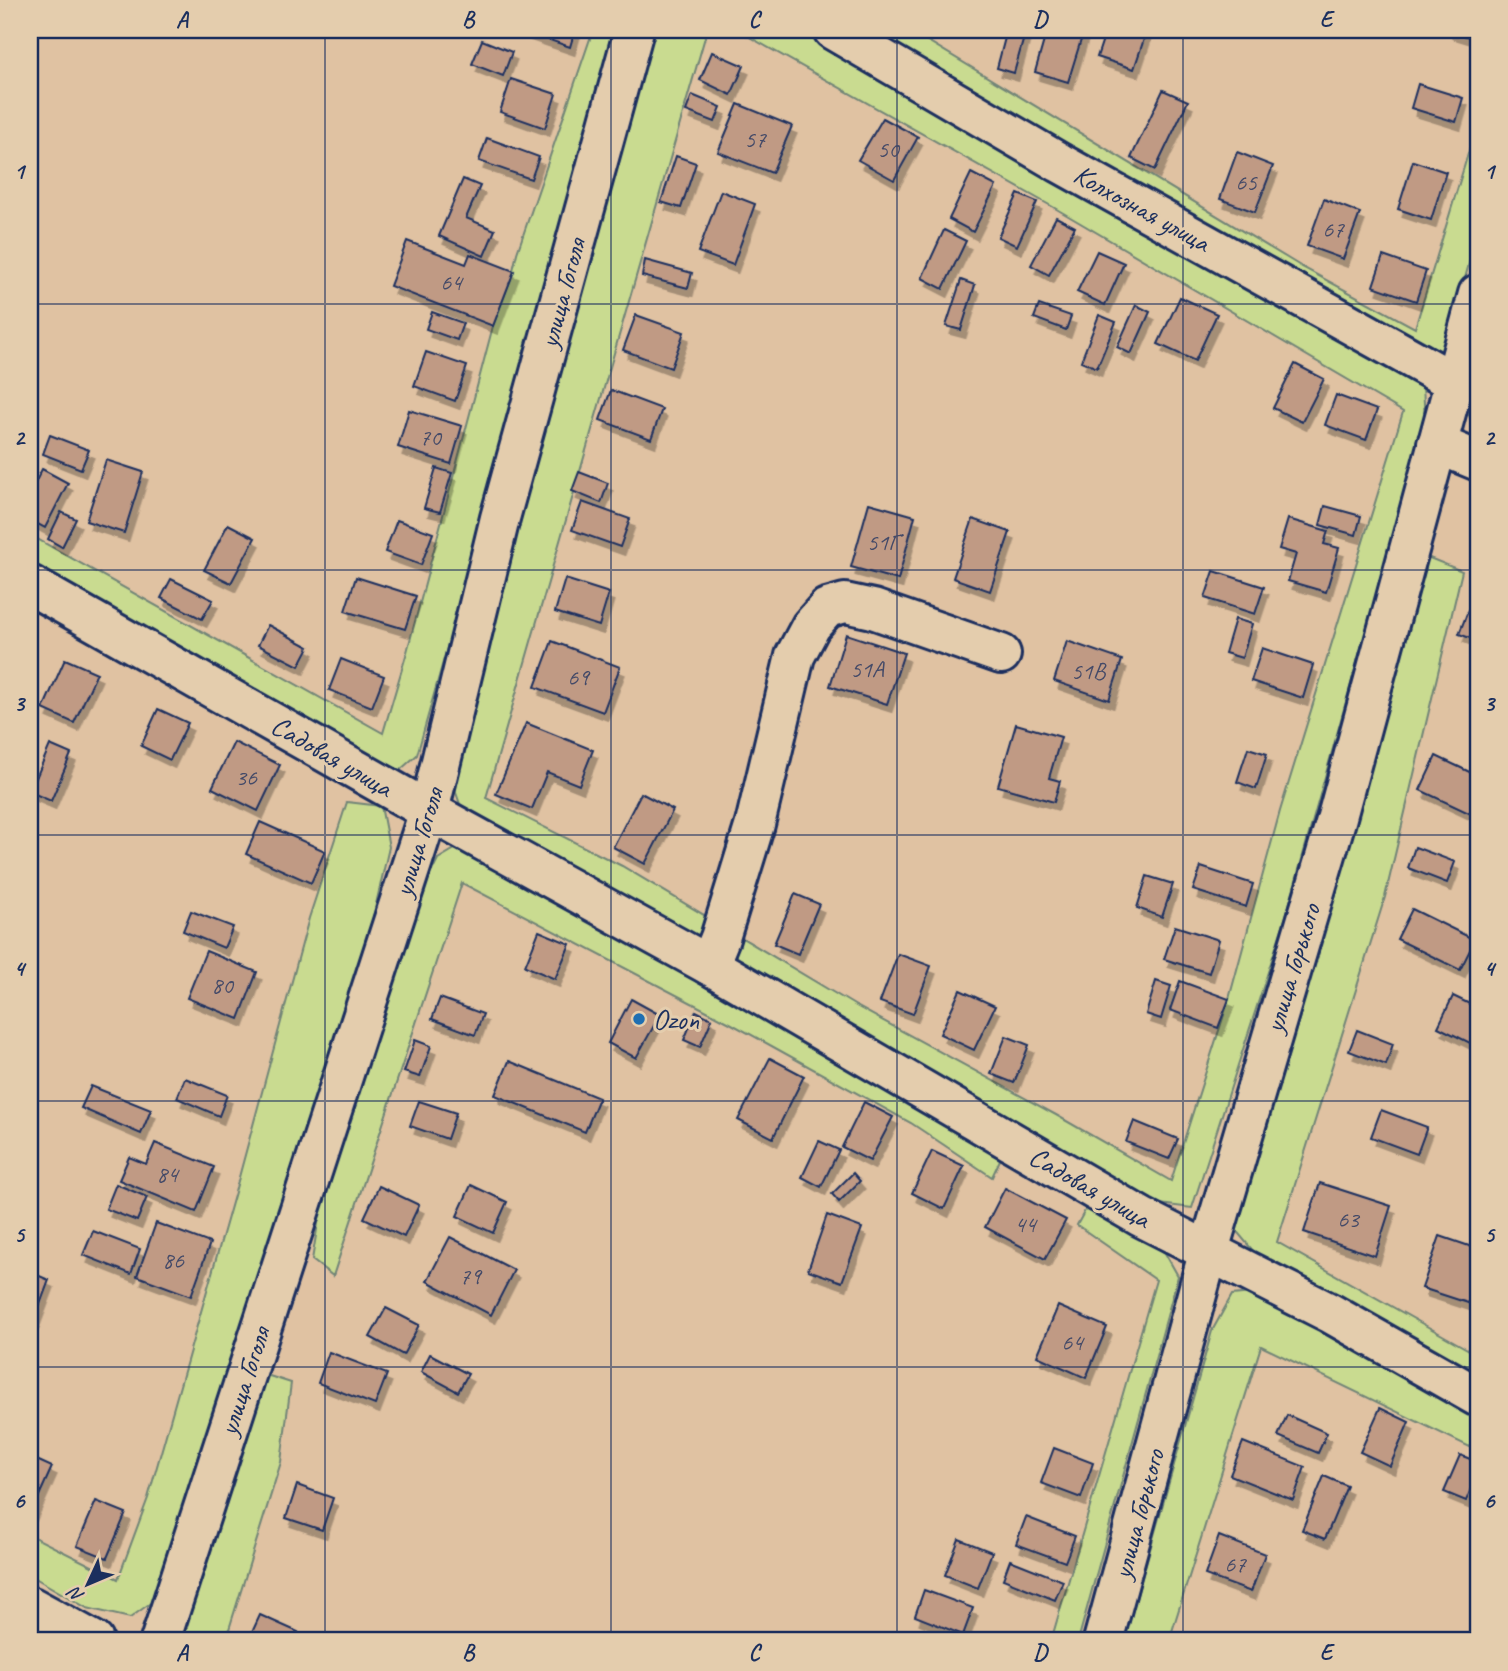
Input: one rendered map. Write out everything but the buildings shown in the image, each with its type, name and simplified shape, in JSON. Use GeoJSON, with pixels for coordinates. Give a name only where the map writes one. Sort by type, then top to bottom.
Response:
{"type":"FeatureCollection","features":[{"type":"Feature","properties":{"kind":"street","name":"улица Гоголя"},"geometry":{"type":"LineString","coordinates":[[160,1641],[429,811],[500,519],[634,30]]}},
{"type":"Feature","properties":{"kind":"street","name":"Колхозная улица"},"geometry":{"type":"LineString","coordinates":[[833,30],[1060,163],[1454,382]]}},
{"type":"Feature","properties":{"kind":"street","name":"улица Горького"},"geometry":{"type":"LineString","coordinates":[[1103,1641],[1209,1250],[1337,817],[1478,294]]}},
{"type":"Feature","properties":{"kind":"street"},"geometry":{"type":"LineString","coordinates":[[1437,444],[1478,461]]}},
{"type":"Feature","properties":{"kind":"street","name":"Садовая улица"},"geometry":{"type":"LineString","coordinates":[[30,585],[429,811],[709,965],[1141,1217],[1330,1313],[1478,1397]]}},
{"type":"Feature","properties":{"kind":"street"},"geometry":{"type":"LineString","coordinates":[[709,965],[755,824],[794,656],[811,626],[827,608],[845,603],[873,609],[1001,654]]}},
{"type":"Feature","properties":{"kind":"street"},"geometry":{"type":"LineString","coordinates":[[30,1606],[94,1641]]}},
{"type":"Feature","properties":{"kind":"green space"},"geometry":{"type":"Polygon","coordinates":[[[593,30],[620,30],[417,755],[400,770],[336,741],[30,566],[30,535],[383,733],[493,326],[593,30]]]}},
{"type":"Feature","properties":{"kind":"green space"},"geometry":{"type":"Polygon","coordinates":[[[650,30],[707,30],[486,798],[622,866],[856,1006],[1171,1181],[1229,999],[1280,811],[1403,412],[1053,207],[737,30],[798,30],[1423,386],[1425,420],[1286,916],[1192,1208],[1151,1203],[750,966],[461,807],[453,784],[516,503],[650,30]]]}},
{"type":"Feature","properties":{"kind":"green space"},"geometry":{"type":"Polygon","coordinates":[[[861,30],[906,30],[921,37],[1302,267],[1415,328],[1478,121],[1478,231],[1445,351],[1416,348],[861,30]]]}},
{"type":"Feature","properties":{"kind":"green space"},"geometry":{"type":"Polygon","coordinates":[[[1478,383],[1478,439],[1469,415],[1478,383]]]}},
{"type":"Feature","properties":{"kind":"green space"},"geometry":{"type":"Polygon","coordinates":[[[1427,557],[1462,571],[1385,897],[1277,1242],[1478,1355],[1478,1382],[1254,1252],[1234,1228],[1341,875],[1427,557]]]}},
{"type":"Feature","properties":{"kind":"green space"},"geometry":{"type":"Polygon","coordinates":[[[347,802],[381,806],[389,847],[362,966],[156,1599],[130,1618],[87,1608],[30,1575],[30,1535],[118,1579],[148,1498],[309,918],[347,802]]]}},
{"type":"Feature","properties":{"kind":"green space"},"geometry":{"type":"Polygon","coordinates":[[[465,843],[1006,1147],[992,1177],[911,1123],[730,1023],[462,883],[333,1276],[312,1260],[327,1168],[416,903],[438,859],[465,843]]]}},
{"type":"Feature","properties":{"kind":"green space"},"geometry":{"type":"Polygon","coordinates":[[[1088,1205],[1127,1226],[1165,1253],[1178,1276],[1078,1641],[1051,1641],[1156,1280],[1077,1225],[1088,1205]]]}},
{"type":"Feature","properties":{"kind":"green space"},"geometry":{"type":"Polygon","coordinates":[[[1252,1293],[1478,1414],[1478,1451],[1261,1346],[1169,1641],[1124,1641],[1212,1331],[1232,1295],[1252,1293]]]}},
{"type":"Feature","properties":{"kind":"green space"},"geometry":{"type":"Polygon","coordinates":[[[260,1373],[291,1383],[281,1462],[226,1639],[230,1641],[181,1641],[179,1638],[260,1373]]]}},
{"type":"Feature","properties":{"kind":"place","name":"Ozon"},"geometry":{"type":"Point","coordinates":[639,1019]}}]}
